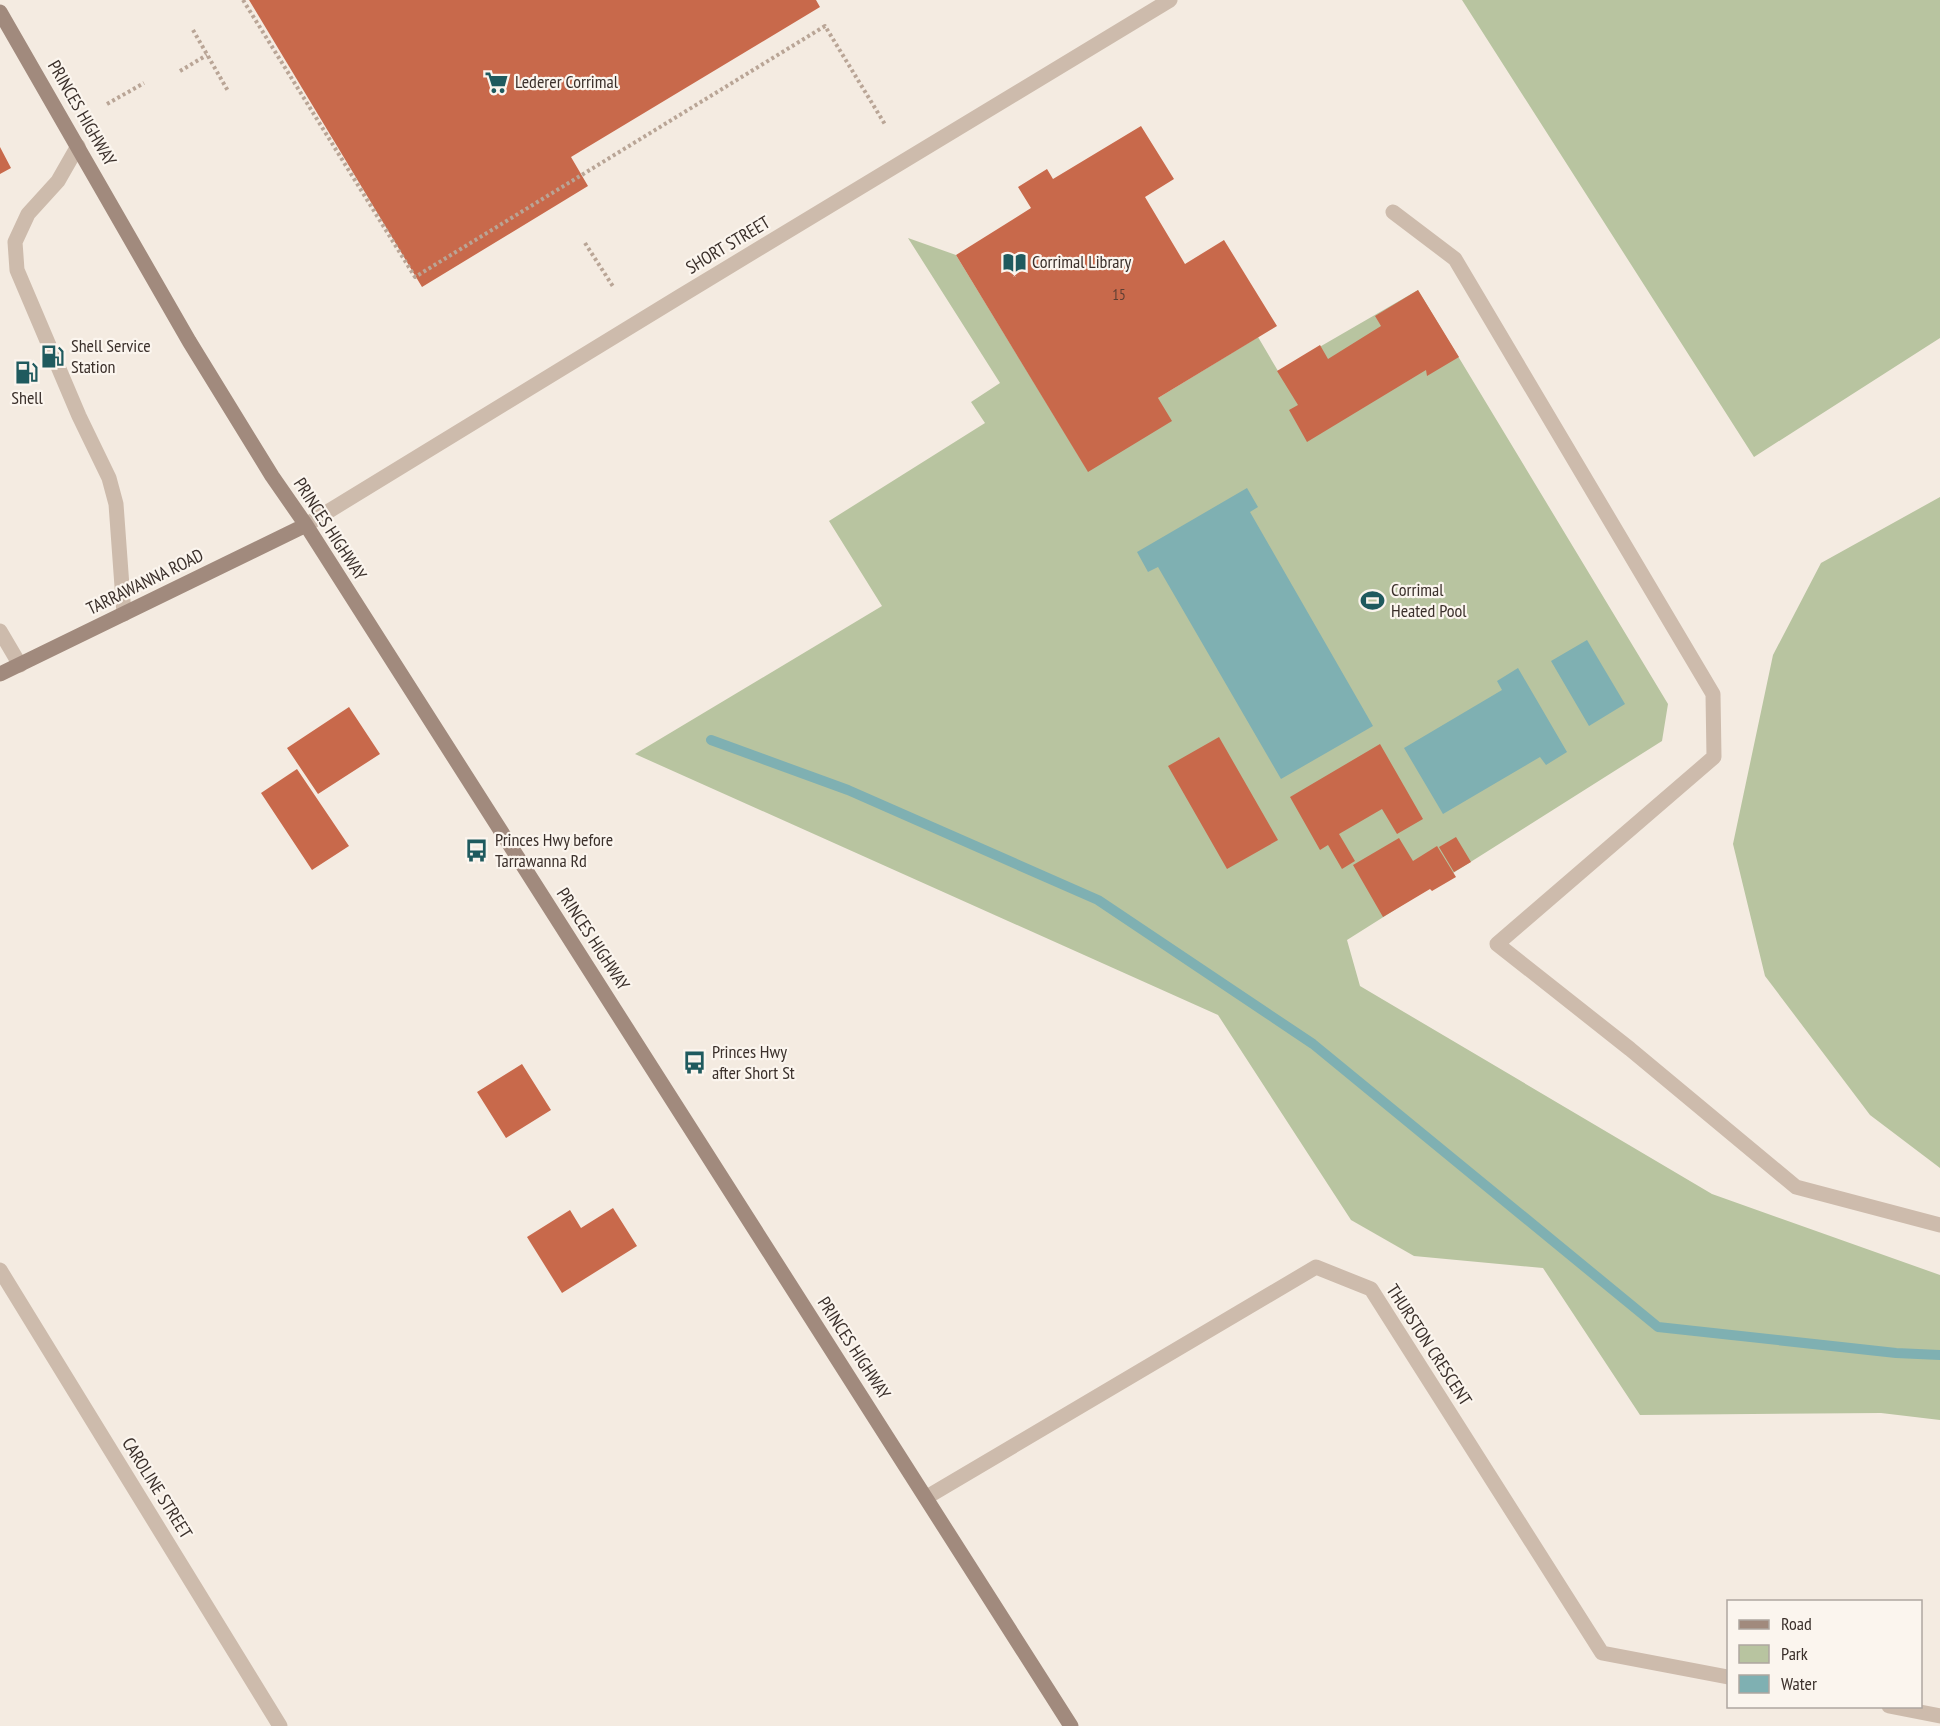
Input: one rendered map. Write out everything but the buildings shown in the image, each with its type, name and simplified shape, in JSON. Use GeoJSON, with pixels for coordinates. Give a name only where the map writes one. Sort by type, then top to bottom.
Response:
{"type":"FeatureCollection","features":[{"type":"Feature","properties":{"kind":"main road","name":"PRINCES HIGHWAY"},"geometry":{"type":"LineString","coordinates":[[0,12],[189,341],[272,476],[306,525],[1071,1726]]}},
{"type":"Feature","properties":{"kind":"main road","name":"TARRAWANNA ROAD"},"geometry":{"type":"LineString","coordinates":[[0,674],[306,525]]}},
{"type":"Feature","properties":{"kind":"street","name":"SHORT STREET"},"geometry":{"type":"LineString","coordinates":[[306,525],[1170,0]]}},
{"type":"Feature","properties":{"kind":"street"},"geometry":{"type":"LineString","coordinates":[[78,146],[58,181],[28,214],[15,242],[16,270],[79,416],[109,478],[116,504],[124,614]]}},
{"type":"Feature","properties":{"kind":"street"},"geometry":{"type":"LineString","coordinates":[[1393,212],[1455,259],[1713,694],[1714,757],[1497,944],[1630,1049],[1796,1187],[1940,1225]]}},
{"type":"Feature","properties":{"kind":"street"},"geometry":{"type":"LineString","coordinates":[[0,631],[20,665]]}},
{"type":"Feature","properties":{"kind":"street","name":"THURSTON CRESCENT"},"geometry":{"type":"LineString","coordinates":[[927,1497],[1316,1267],[1371,1289],[1602,1653],[1727,1677]]}},
{"type":"Feature","properties":{"kind":"street","name":"CAROLINE STREET"},"geometry":{"type":"LineString","coordinates":[[0,1270],[280,1726]]}},
{"type":"Feature","properties":{"kind":"street"},"geometry":{"type":"LineString","coordinates":[[1895,1708],[1940,1716]]}},
{"type":"Feature","properties":{"kind":"path"},"geometry":{"type":"LineString","coordinates":[[243,0],[415,277],[825,26],[886,126]]}},
{"type":"Feature","properties":{"kind":"path"},"geometry":{"type":"LineString","coordinates":[[193,30],[228,91]]}},
{"type":"Feature","properties":{"kind":"path"},"geometry":{"type":"LineString","coordinates":[[180,71],[207,55]]}},
{"type":"Feature","properties":{"kind":"path"},"geometry":{"type":"LineString","coordinates":[[107,104],[144,83]]}},
{"type":"Feature","properties":{"kind":"path"},"geometry":{"type":"LineString","coordinates":[[585,243],[614,288]]}},
{"type":"Feature","properties":{"kind":"green space"},"geometry":{"type":"Polygon","coordinates":[[[1462,0],[1940,0],[1940,338],[1754,457],[1462,0]]]}},
{"type":"Feature","properties":{"kind":"green space"},"geometry":{"type":"Polygon","coordinates":[[[908,238],[956,255],[1088,471],[1158,398],[1258,337],[1278,371],[1418,290],[1668,704],[1662,741],[1347,940],[1360,986],[1712,1194],[1940,1275],[1940,1420],[1881,1413],[1640,1415],[1543,1268],[1414,1256],[1351,1220],[1218,1015],[635,754],[882,606],[829,521],[985,423],[971,402],[1000,383],[908,238]]]}},
{"type":"Feature","properties":{"kind":"green space"},"geometry":{"type":"Polygon","coordinates":[[[1940,497],[1940,1168],[1870,1115],[1765,976],[1733,844],[1773,655],[1821,563],[1940,497]]]}},
{"type":"Feature","properties":{"kind":"water"},"geometry":{"type":"Polygon","coordinates":[[[1247,488],[1258,507],[1250,512],[1373,726],[1281,779],[1158,567],[1148,572],[1137,552],[1247,488]]]}},
{"type":"Feature","properties":{"kind":"water"},"geometry":{"type":"Polygon","coordinates":[[[1587,640],[1625,704],[1589,726],[1551,661],[1587,640]]]}},
{"type":"Feature","properties":{"kind":"water"},"geometry":{"type":"Polygon","coordinates":[[[1518,668],[1567,752],[1546,765],[1540,757],[1443,814],[1404,748],[1502,690],[1497,681],[1518,668]]]}},
{"type":"Feature","properties":{"kind":"waterway"},"geometry":{"type":"LineString","coordinates":[[711,740],[848,790],[1098,900],[1313,1044],[1658,1327],[1896,1353],[1940,1355]]}},
{"type":"Feature","properties":{"kind":"place","name":"Lederer Corrimal"},"geometry":{"type":"Point","coordinates":[497,82]}},
{"type":"Feature","properties":{"kind":"place","name":"Corrimal Library"},"geometry":{"type":"Point","coordinates":[1014,262]}},
{"type":"Feature","properties":{"kind":"place","name":"Shell Service Station"},"geometry":{"type":"Point","coordinates":[53,356]}},
{"type":"Feature","properties":{"kind":"place","name":"Shell"},"geometry":{"type":"Point","coordinates":[27,372]}},
{"type":"Feature","properties":{"kind":"place","name":"Corrimal Heated Pool"},"geometry":{"type":"Point","coordinates":[1373,600]}},
{"type":"Feature","properties":{"kind":"place","name":"Princes Hwy before Tarrawanna Rd"},"geometry":{"type":"Point","coordinates":[477,850]}},
{"type":"Feature","properties":{"kind":"place","name":"Princes Hwy after Short St"},"geometry":{"type":"Point","coordinates":[694,1062]}}]}
